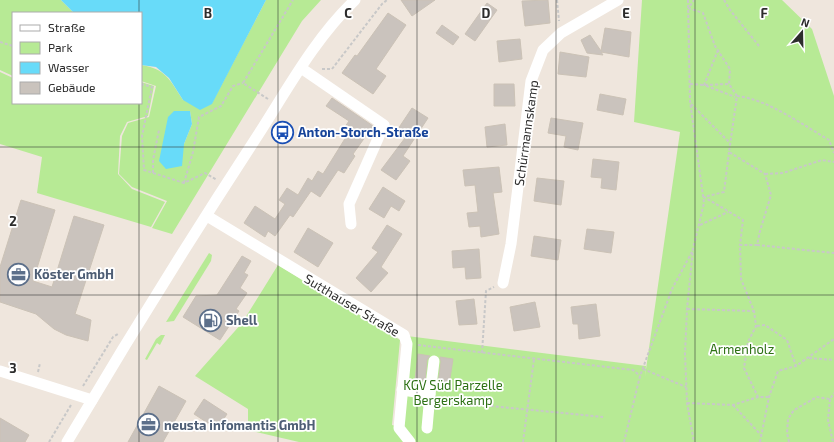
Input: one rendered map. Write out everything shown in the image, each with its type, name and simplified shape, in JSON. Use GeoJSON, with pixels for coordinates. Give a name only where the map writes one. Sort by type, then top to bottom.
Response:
{"type":"FeatureCollection","features":[{"type":"Feature","properties":{"kind":"street"},"geometry":{"type":"LineString","coordinates":[[67,442],[225,185],[301,68],[325,34],[355,0]]}},
{"type":"Feature","properties":{"kind":"street","name":"Schürmannskamp"},"geometry":{"type":"LineString","coordinates":[[503,283],[511,244],[531,81],[543,50],[561,33],[618,0]]}},
{"type":"Feature","properties":{"kind":"street"},"geometry":{"type":"LineString","coordinates":[[301,68],[384,125],[349,204],[351,224]]}},
{"type":"Feature","properties":{"kind":"street","name":"Sutthauser Straße"},"geometry":{"type":"LineString","coordinates":[[207,216],[404,335],[406,344],[399,428],[410,442]]}},
{"type":"Feature","properties":{"kind":"street"},"geometry":{"type":"LineString","coordinates":[[427,428],[434,360]]}},
{"type":"Feature","properties":{"kind":"street"},"geometry":{"type":"LineString","coordinates":[[0,371],[92,400]]}},
{"type":"Feature","properties":{"kind":"street"},"geometry":{"type":"LineString","coordinates":[[402,390],[430,394]]}},
{"type":"Feature","properties":{"kind":"path"},"geometry":{"type":"LineString","coordinates":[[184,183],[193,152],[199,117],[221,106],[233,86],[243,83],[293,0]]}},
{"type":"Feature","properties":{"kind":"path"},"geometry":{"type":"LineString","coordinates":[[332,69],[382,4],[387,0]]}},
{"type":"Feature","properties":{"kind":"path"},"geometry":{"type":"LineString","coordinates":[[557,0],[561,33]]}},
{"type":"Feature","properties":{"kind":"path"},"geometry":{"type":"LineString","coordinates":[[688,0],[691,104],[704,197],[700,225],[693,249],[687,308],[685,354],[687,404],[694,442]]}},
{"type":"Feature","properties":{"kind":"path"},"geometry":{"type":"LineString","coordinates":[[689,7],[694,0]]}},
{"type":"Feature","properties":{"kind":"path"},"geometry":{"type":"LineString","coordinates":[[724,0],[730,10],[760,46]]}},
{"type":"Feature","properties":{"kind":"path"},"geometry":{"type":"LineString","coordinates":[[689,7],[703,13],[718,50],[730,69],[729,84],[736,97],[724,192],[704,197]]}},
{"type":"Feature","properties":{"kind":"path"},"geometry":{"type":"LineString","coordinates":[[0,42],[12,46]]}},
{"type":"Feature","properties":{"kind":"path"},"geometry":{"type":"LineString","coordinates":[[704,85],[718,50]]}},
{"type":"Feature","properties":{"kind":"path"},"geometry":{"type":"LineString","coordinates":[[243,83],[277,105]]}},
{"type":"Feature","properties":{"kind":"path"},"geometry":{"type":"LineString","coordinates":[[142,84],[152,87],[142,136],[144,170],[184,183],[205,172],[225,185]]}},
{"type":"Feature","properties":{"kind":"path"},"geometry":{"type":"LineString","coordinates":[[690,84],[729,84]]}},
{"type":"Feature","properties":{"kind":"path"},"geometry":{"type":"LineString","coordinates":[[704,85],[736,97],[748,97],[774,109],[829,140],[834,153]]}},
{"type":"Feature","properties":{"kind":"path"},"geometry":{"type":"LineString","coordinates":[[691,104],[730,143]]}},
{"type":"Feature","properties":{"kind":"path"},"geometry":{"type":"LineString","coordinates":[[154,173],[152,160],[159,130]]}},
{"type":"Feature","properties":{"kind":"path"},"geometry":{"type":"LineString","coordinates":[[729,152],[765,174],[783,173],[822,160],[834,162]]}},
{"type":"Feature","properties":{"kind":"path"},"geometry":{"type":"LineString","coordinates":[[757,245],[771,195],[765,174]]}},
{"type":"Feature","properties":{"kind":"path"},"geometry":{"type":"LineString","coordinates":[[704,197],[743,220],[740,245],[741,279],[754,311],[756,326],[748,342],[744,368],[758,397]]}},
{"type":"Feature","properties":{"kind":"path"},"geometry":{"type":"LineString","coordinates":[[700,225],[728,212]]}},
{"type":"Feature","properties":{"kind":"path"},"geometry":{"type":"LineString","coordinates":[[740,245],[757,245],[834,254]]}},
{"type":"Feature","properties":{"kind":"path"},"geometry":{"type":"LineString","coordinates":[[624,442],[642,369],[672,289],[693,249]]}},
{"type":"Feature","properties":{"kind":"path"},"geometry":{"type":"LineString","coordinates":[[482,353],[486,291],[503,283]]}},
{"type":"Feature","properties":{"kind":"path"},"geometry":{"type":"LineString","coordinates":[[687,308],[754,311]]}},
{"type":"Feature","properties":{"kind":"path"},"geometry":{"type":"LineString","coordinates":[[756,326],[766,325],[787,340],[796,366]]}},
{"type":"Feature","properties":{"kind":"path"},"geometry":{"type":"LineString","coordinates":[[760,442],[769,397],[778,371],[796,366],[834,339]]}},
{"type":"Feature","properties":{"kind":"path"},"geometry":{"type":"LineString","coordinates":[[406,344],[633,370],[640,376]]}},
{"type":"Feature","properties":{"kind":"path"},"geometry":{"type":"LineString","coordinates":[[808,358],[834,360]]}},
{"type":"Feature","properties":{"kind":"path"},"geometry":{"type":"LineString","coordinates":[[523,442],[534,359]]}},
{"type":"Feature","properties":{"kind":"path"},"geometry":{"type":"LineString","coordinates":[[642,369],[686,387]]}},
{"type":"Feature","properties":{"kind":"path"},"geometry":{"type":"LineString","coordinates":[[833,442],[828,420],[830,398],[834,393]]}},
{"type":"Feature","properties":{"kind":"path"},"geometry":{"type":"LineString","coordinates":[[687,404],[733,405],[758,397],[769,397]]}},
{"type":"Feature","properties":{"kind":"path"},"geometry":{"type":"LineString","coordinates":[[789,442],[787,433],[788,419],[794,410],[816,397],[830,398]]}},
{"type":"Feature","properties":{"kind":"path"},"geometry":{"type":"LineString","coordinates":[[461,403],[603,417]]}},
{"type":"Feature","properties":{"kind":"path"},"geometry":{"type":"LineString","coordinates":[[733,405],[761,435]]}},
{"type":"Feature","properties":{"kind":"green space"},"geometry":{"type":"Polygon","coordinates":[[[0,0],[61,0],[73,12],[12,12],[12,76],[0,70],[0,0]]]}},
{"type":"Feature","properties":{"kind":"green space"},"geometry":{"type":"Polygon","coordinates":[[[266,0],[321,0],[302,21],[172,234],[152,228],[167,201],[132,187],[119,174],[122,136],[128,123],[149,117],[156,86],[142,81],[142,65],[156,69],[166,76],[183,100],[212,103],[266,0]],[[174,111],[184,144],[192,124],[190,111],[174,111]]]}},
{"type":"Feature","properties":{"kind":"green space","name":"Armenholz"},"geometry":{"type":"Polygon","coordinates":[[[642,0],[782,0],[812,29],[834,96],[834,442],[299,442],[248,430],[248,409],[195,376],[242,323],[278,265],[400,340],[392,425],[400,427],[407,336],[646,366],[645,376],[680,132],[634,122],[642,0]]]}},
{"type":"Feature","properties":{"kind":"green space"},"geometry":{"type":"Polygon","coordinates":[[[0,72],[12,78],[12,104],[142,104],[142,82],[154,86],[148,116],[127,122],[120,136],[118,174],[132,189],[165,202],[151,227],[37,193],[42,157],[0,144],[0,72]]]}},
{"type":"Feature","properties":{"kind":"green space"},"geometry":{"type":"Polygon","coordinates":[[[209,253],[212,255],[211,261],[174,321],[166,322],[209,253]]]}},
{"type":"Feature","properties":{"kind":"green space"},"geometry":{"type":"Polygon","coordinates":[[[161,335],[165,335],[160,345],[157,343],[147,360],[145,359],[156,339],[161,335]]]}},
{"type":"Feature","properties":{"kind":"water"},"geometry":{"type":"Polygon","coordinates":[[[61,0],[266,0],[212,104],[200,110],[183,100],[169,78],[156,67],[142,65],[142,12],[73,12],[61,0]]]}},
{"type":"Feature","properties":{"kind":"water"},"geometry":{"type":"Polygon","coordinates":[[[174,111],[190,111],[192,124],[184,144],[182,166],[166,169],[159,161],[168,117],[174,111]]]}},
{"type":"Feature","properties":{"kind":"building"},"geometry":{"type":"Polygon","coordinates":[[[401,0],[435,0],[412,16],[401,0]]]}},
{"type":"Feature","properties":{"kind":"building"},"geometry":{"type":"Polygon","coordinates":[[[548,0],[550,23],[525,26],[522,1],[548,0]]]}},
{"type":"Feature","properties":{"kind":"building"},"geometry":{"type":"Polygon","coordinates":[[[487,3],[497,10],[475,41],[465,34],[487,3]]]}},
{"type":"Feature","properties":{"kind":"building"},"geometry":{"type":"Polygon","coordinates":[[[388,13],[406,25],[376,69],[386,76],[373,94],[342,73],[355,55],[357,56],[388,13]]]}},
{"type":"Feature","properties":{"kind":"building"},"geometry":{"type":"Polygon","coordinates":[[[442,25],[459,37],[453,45],[436,33],[442,25]]]}},
{"type":"Feature","properties":{"kind":"building"},"geometry":{"type":"Polygon","coordinates":[[[605,28],[631,32],[629,57],[601,52],[603,55],[587,53],[581,40],[590,35],[601,51],[605,28]]]}},
{"type":"Feature","properties":{"kind":"building"},"geometry":{"type":"Polygon","coordinates":[[[520,39],[522,59],[499,62],[497,41],[520,39]]]}},
{"type":"Feature","properties":{"kind":"building"},"geometry":{"type":"Polygon","coordinates":[[[560,52],[589,57],[586,77],[558,74],[560,52]]]}},
{"type":"Feature","properties":{"kind":"building"},"geometry":{"type":"Polygon","coordinates":[[[494,84],[514,84],[515,106],[494,106],[494,84]]]}},
{"type":"Feature","properties":{"kind":"building"},"geometry":{"type":"Polygon","coordinates":[[[600,94],[626,99],[623,115],[597,110],[600,94]]]}},
{"type":"Feature","properties":{"kind":"building"},"geometry":{"type":"Polygon","coordinates":[[[332,98],[373,126],[353,154],[355,156],[344,173],[338,170],[320,197],[311,191],[293,217],[290,215],[275,236],[268,231],[265,237],[244,223],[255,206],[275,219],[285,204],[279,200],[287,188],[298,195],[308,178],[312,181],[318,171],[323,174],[346,137],[340,134],[349,121],[326,106],[332,98]]]}},
{"type":"Feature","properties":{"kind":"building"},"geometry":{"type":"Polygon","coordinates":[[[412,108],[428,118],[403,156],[410,161],[396,180],[381,170],[405,138],[396,132],[412,108]]]}},
{"type":"Feature","properties":{"kind":"building"},"geometry":{"type":"Polygon","coordinates":[[[551,118],[583,123],[578,150],[564,147],[566,136],[548,133],[551,118]]]}},
{"type":"Feature","properties":{"kind":"building"},"geometry":{"type":"Polygon","coordinates":[[[505,124],[507,145],[487,147],[485,127],[505,124]]]}},
{"type":"Feature","properties":{"kind":"building"},"geometry":{"type":"Polygon","coordinates":[[[593,159],[619,162],[616,190],[601,188],[602,178],[591,177],[593,159]]]}},
{"type":"Feature","properties":{"kind":"building"},"geometry":{"type":"Polygon","coordinates":[[[499,167],[502,192],[493,193],[499,234],[481,237],[480,226],[469,227],[467,213],[478,212],[475,185],[465,186],[463,170],[499,167]]]}},
{"type":"Feature","properties":{"kind":"building"},"geometry":{"type":"Polygon","coordinates":[[[537,178],[564,181],[561,205],[534,201],[537,178]]]}},
{"type":"Feature","properties":{"kind":"building"},"geometry":{"type":"Polygon","coordinates":[[[383,187],[405,201],[399,211],[391,206],[384,218],[369,209],[383,187]]]}},
{"type":"Feature","properties":{"kind":"building","name":"Köster GmbH"},"geometry":{"type":"Polygon","coordinates":[[[21,200],[55,210],[33,281],[52,287],[74,216],[104,225],[75,314],[91,320],[88,341],[66,335],[54,329],[36,314],[0,302],[0,267],[21,200]]]}},
{"type":"Feature","properties":{"kind":"building"},"geometry":{"type":"Polygon","coordinates":[[[387,225],[402,234],[381,267],[388,273],[371,292],[356,278],[378,252],[372,248],[387,225]]]}},
{"type":"Feature","properties":{"kind":"building"},"geometry":{"type":"Polygon","coordinates":[[[308,228],[333,243],[318,267],[294,252],[308,228]]]}},
{"type":"Feature","properties":{"kind":"building"},"geometry":{"type":"Polygon","coordinates":[[[587,229],[614,232],[611,253],[584,249],[587,229]]]}},
{"type":"Feature","properties":{"kind":"building"},"geometry":{"type":"Polygon","coordinates":[[[534,236],[561,240],[558,260],[531,256],[534,236]]]}},
{"type":"Feature","properties":{"kind":"building"},"geometry":{"type":"Polygon","coordinates":[[[479,249],[481,278],[466,279],[465,267],[453,268],[452,251],[479,249]]]}},
{"type":"Feature","properties":{"kind":"building","name":"Shell"},"geometry":{"type":"Polygon","coordinates":[[[242,256],[251,261],[244,273],[248,275],[240,288],[247,293],[236,309],[239,311],[220,340],[183,317],[196,296],[217,295],[242,256]]]}},
{"type":"Feature","properties":{"kind":"building"},"geometry":{"type":"Polygon","coordinates":[[[474,299],[477,324],[459,325],[456,301],[474,299]]]}},
{"type":"Feature","properties":{"kind":"building"},"geometry":{"type":"Polygon","coordinates":[[[535,302],[540,327],[514,331],[510,307],[535,302]]]}},
{"type":"Feature","properties":{"kind":"building"},"geometry":{"type":"Polygon","coordinates":[[[596,304],[600,336],[579,339],[578,324],[573,324],[571,307],[596,304]]]}},
{"type":"Feature","properties":{"kind":"building"},"geometry":{"type":"Polygon","coordinates":[[[418,354],[430,356],[427,360],[425,381],[415,380],[418,354]]]}},
{"type":"Feature","properties":{"kind":"building"},"geometry":{"type":"Polygon","coordinates":[[[440,357],[453,359],[449,385],[438,383],[441,362],[440,357]]]}},
{"type":"Feature","properties":{"kind":"building"},"geometry":{"type":"Polygon","coordinates":[[[159,386],[186,401],[163,442],[128,442],[159,386]]]}},
{"type":"Feature","properties":{"kind":"building"},"geometry":{"type":"Polygon","coordinates":[[[204,399],[227,414],[217,429],[194,414],[204,399]]]}},
{"type":"Feature","properties":{"kind":"building"},"geometry":{"type":"Polygon","coordinates":[[[0,418],[29,435],[25,442],[0,442],[0,418]]]}},
{"type":"Feature","properties":{"kind":"place","name":"Anton-Storch-Straße"},"geometry":{"type":"Point","coordinates":[283,132]}},
{"type":"Feature","properties":{"kind":"place","name":"Köster GmbH"},"geometry":{"type":"Point","coordinates":[18,274]}},
{"type":"Feature","properties":{"kind":"place","name":"Shell"},"geometry":{"type":"Point","coordinates":[210,320]}},
{"type":"Feature","properties":{"kind":"place","name":"neusta infomantis GmbH"},"geometry":{"type":"Point","coordinates":[149,425]}},
{"type":"Feature","properties":{"kind":"park label","name":"KGV Süd Parzelle Bergerskamp"},"geometry":{"type":"Point","coordinates":[453,392]}}]}
